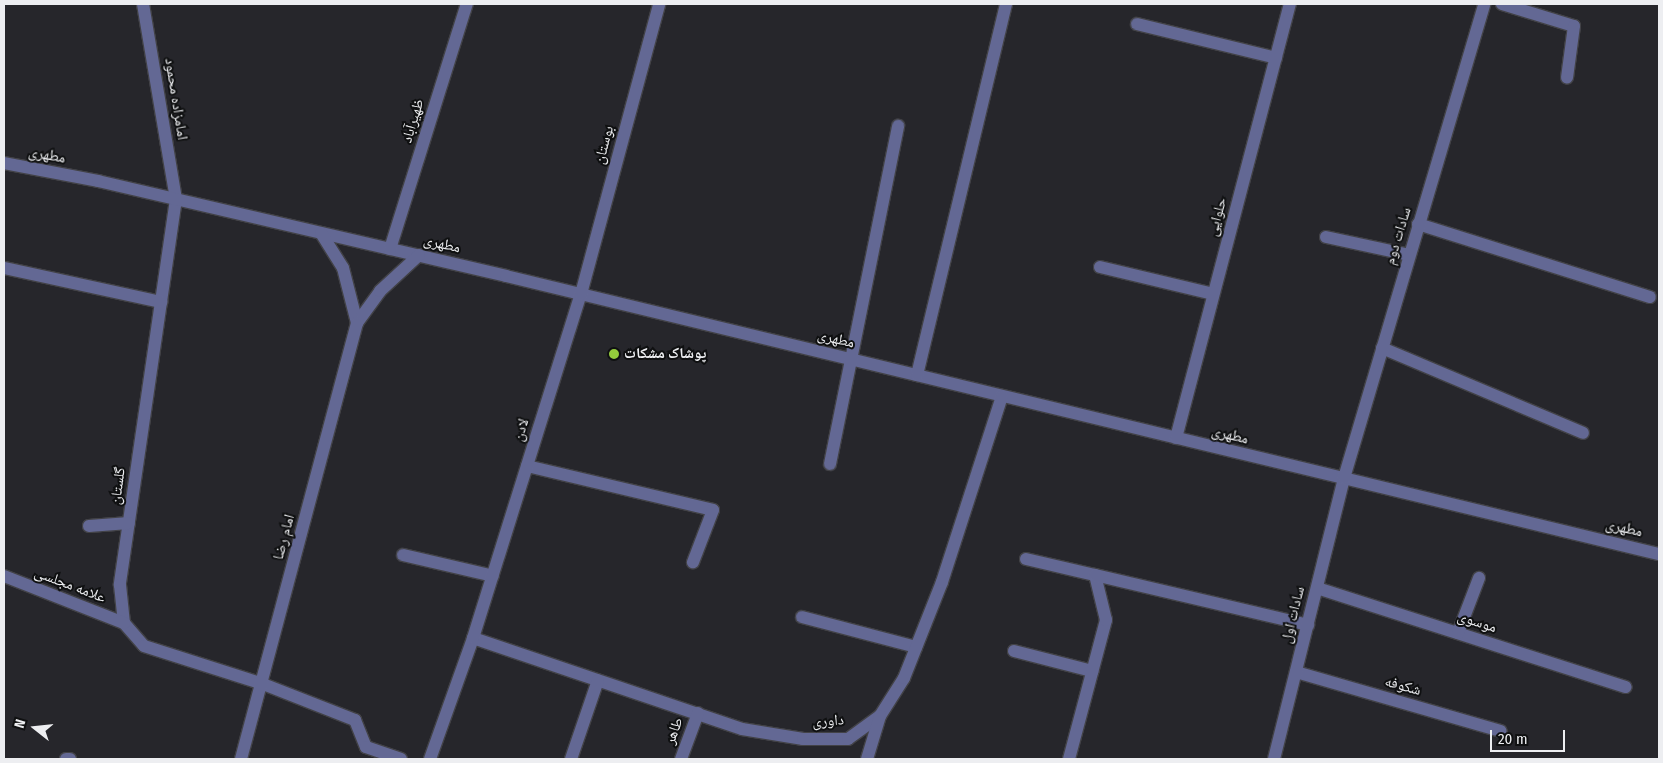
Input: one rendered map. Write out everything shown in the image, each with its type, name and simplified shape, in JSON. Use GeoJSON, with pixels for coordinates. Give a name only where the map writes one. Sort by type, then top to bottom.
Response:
{"type":"FeatureCollection","features":[{"type":"Feature","properties":{"kind":"street","name":"امامزاده محمود"},"geometry":{"type":"LineString","coordinates":[[143,4],[176,199]]}},
{"type":"Feature","properties":{"kind":"street","name":"ظهیرآباد"},"geometry":{"type":"LineString","coordinates":[[390,249],[467,4]]}},
{"type":"Feature","properties":{"kind":"street","name":"بوستان"},"geometry":{"type":"LineString","coordinates":[[581,294],[659,4]]}},
{"type":"Feature","properties":{"kind":"street"},"geometry":{"type":"LineString","coordinates":[[917,375],[1006,4]]}},
{"type":"Feature","properties":{"kind":"street","name":"حلوایی"},"geometry":{"type":"LineString","coordinates":[[1176,438],[1290,4]]}},
{"type":"Feature","properties":{"kind":"street","name":"سادات دوم"},"geometry":{"type":"LineString","coordinates":[[1344,478],[1484,4]]}},
{"type":"Feature","properties":{"kind":"street"},"geometry":{"type":"LineString","coordinates":[[1502,4],[1574,26],[1567,78]]}},
{"type":"Feature","properties":{"kind":"street"},"geometry":{"type":"LineString","coordinates":[[1137,24],[1276,58]]}},
{"type":"Feature","properties":{"kind":"street"},"geometry":{"type":"LineString","coordinates":[[830,464],[898,126]]}},
{"type":"Feature","properties":{"kind":"street","name":"مطهری"},"geometry":{"type":"LineString","coordinates":[[4,163],[176,199],[419,255],[1659,554]]}},
{"type":"Feature","properties":{"kind":"street","name":"گلستان"},"geometry":{"type":"LineString","coordinates":[[124,623],[120,585],[176,199]]}},
{"type":"Feature","properties":{"kind":"street"},"geometry":{"type":"LineString","coordinates":[[1418,224],[1650,297]]}},
{"type":"Feature","properties":{"kind":"street"},"geometry":{"type":"LineString","coordinates":[[321,233],[343,268],[357,323]]}},
{"type":"Feature","properties":{"kind":"street"},"geometry":{"type":"LineString","coordinates":[[1326,237],[1409,255]]}},
{"type":"Feature","properties":{"kind":"street"},"geometry":{"type":"LineString","coordinates":[[357,323],[380,291],[419,255]]}},
{"type":"Feature","properties":{"kind":"street"},"geometry":{"type":"LineString","coordinates":[[4,268],[161,302]]}},
{"type":"Feature","properties":{"kind":"street"},"geometry":{"type":"LineString","coordinates":[[1100,268],[1214,294]]}},
{"type":"Feature","properties":{"kind":"street","name":"لادن"},"geometry":{"type":"LineString","coordinates":[[430,759],[473,638],[581,294]]}},
{"type":"Feature","properties":{"kind":"street","name":"امام رضا"},"geometry":{"type":"LineString","coordinates":[[241,759],[263,684],[357,323]]}},
{"type":"Feature","properties":{"kind":"street"},"geometry":{"type":"LineString","coordinates":[[1382,348],[1583,433]]}},
{"type":"Feature","properties":{"kind":"street","name":"داوری"},"geometry":{"type":"LineString","coordinates":[[473,638],[742,728],[803,739],[848,739],[880,716],[904,678],[975,485],[1002,396]]}},
{"type":"Feature","properties":{"kind":"street"},"geometry":{"type":"LineString","coordinates":[[527,466],[713,510],[693,562]]}},
{"type":"Feature","properties":{"kind":"street","name":"سادات اول"},"geometry":{"type":"LineString","coordinates":[[1274,759],[1344,478]]}},
{"type":"Feature","properties":{"kind":"street"},"geometry":{"type":"LineString","coordinates":[[89,526],[129,523]]}},
{"type":"Feature","properties":{"kind":"street"},"geometry":{"type":"LineString","coordinates":[[403,555],[493,576]]}},
{"type":"Feature","properties":{"kind":"street"},"geometry":{"type":"LineString","coordinates":[[1026,559],[1308,625]]}},
{"type":"Feature","properties":{"kind":"street"},"geometry":{"type":"LineString","coordinates":[[1068,759],[1106,620],[1095,575]]}},
{"type":"Feature","properties":{"kind":"street","name":"علامه مجلسی"},"geometry":{"type":"LineString","coordinates":[[4,576],[124,623]]}},
{"type":"Feature","properties":{"kind":"street"},"geometry":{"type":"LineString","coordinates":[[1458,633],[1479,578]]}},
{"type":"Feature","properties":{"kind":"street","name":"موسوی"},"geometry":{"type":"LineString","coordinates":[[1317,588],[1626,687]]}},
{"type":"Feature","properties":{"kind":"street"},"geometry":{"type":"LineString","coordinates":[[802,618],[916,646]]}},
{"type":"Feature","properties":{"kind":"street"},"geometry":{"type":"LineString","coordinates":[[124,623],[144,646],[263,684],[355,720],[366,747],[401,759]]}},
{"type":"Feature","properties":{"kind":"street"},"geometry":{"type":"LineString","coordinates":[[1014,650],[1092,671]]}},
{"type":"Feature","properties":{"kind":"street","name":"شکوفه"},"geometry":{"type":"LineString","coordinates":[[1296,672],[1501,731]]}},
{"type":"Feature","properties":{"kind":"street"},"geometry":{"type":"LineString","coordinates":[[571,759],[598,680]]}},
{"type":"Feature","properties":{"kind":"street","name":"طاهر"},"geometry":{"type":"LineString","coordinates":[[681,759],[698,713]]}},
{"type":"Feature","properties":{"kind":"street"},"geometry":{"type":"LineString","coordinates":[[867,759],[880,716]]}},
{"type":"Feature","properties":{"kind":"place","name":"پوشاک مشکات"},"geometry":{"type":"Point","coordinates":[614,354]}}]}
